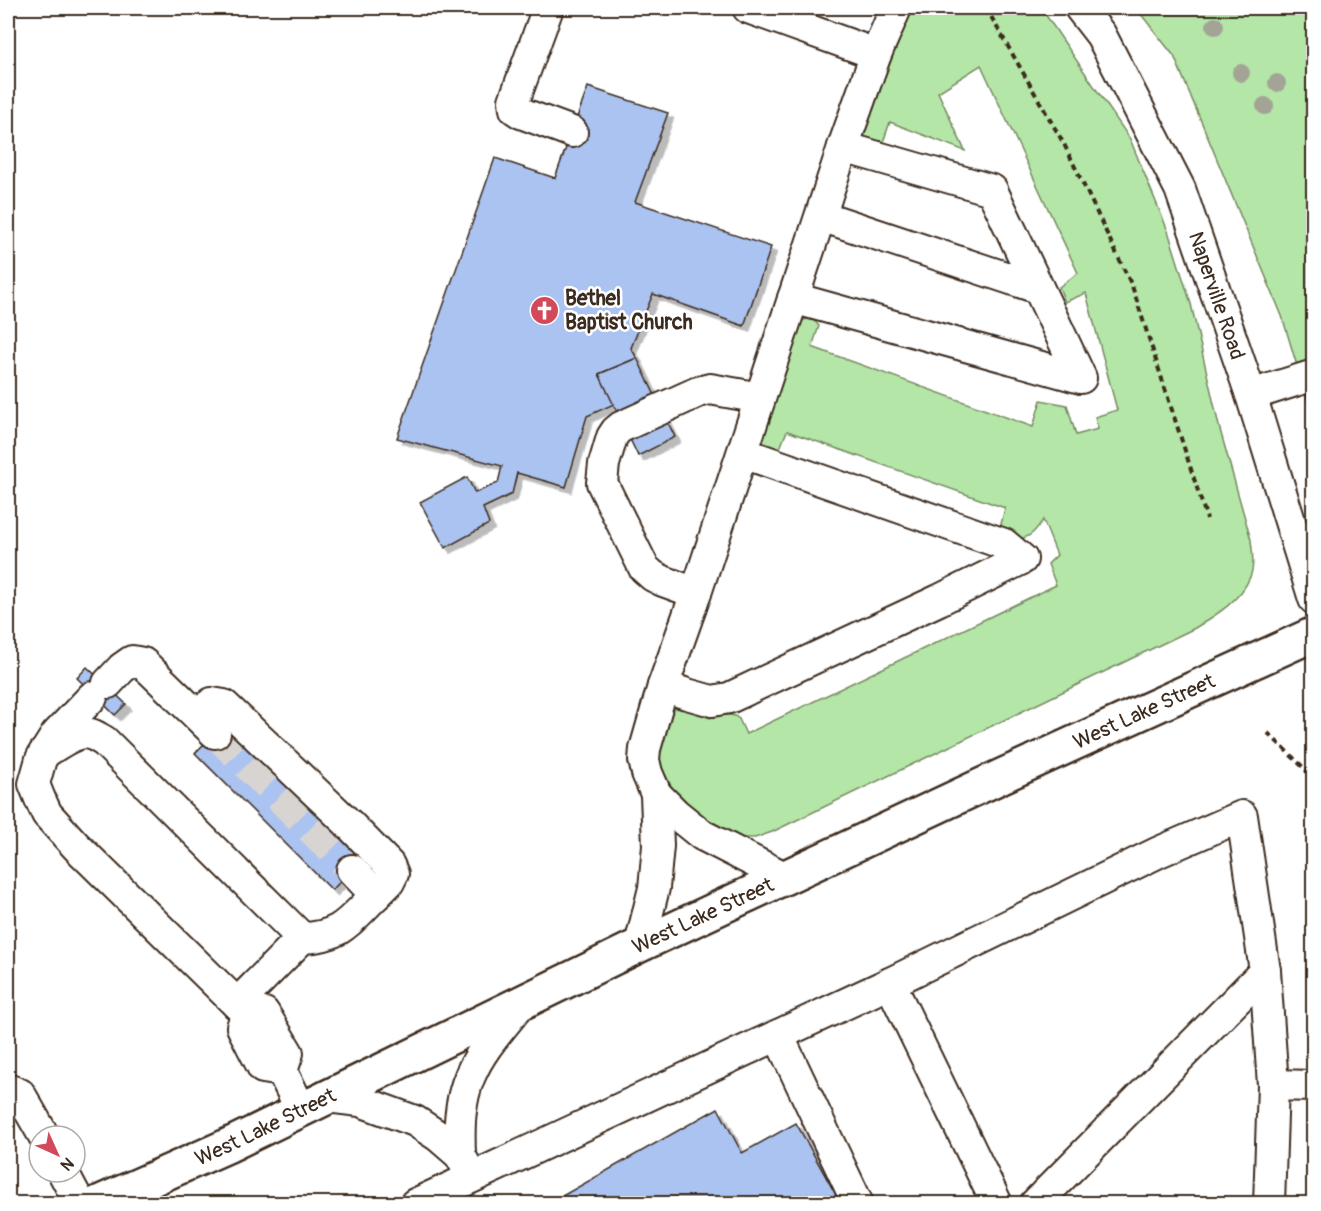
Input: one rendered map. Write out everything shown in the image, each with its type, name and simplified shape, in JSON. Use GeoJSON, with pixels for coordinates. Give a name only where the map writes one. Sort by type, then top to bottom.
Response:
{"type":"FeatureCollection","features":[{"type":"Feature","properties":{"kind":"highway","name":"West Lake Street"},"geometry":{"type":"LineString","coordinates":[[96,1203],[227,1146],[640,945],[1004,775],[1314,634]]}},
{"type":"Feature","properties":{"kind":"street"},"geometry":{"type":"LineString","coordinates":[[548,8],[514,101],[515,109],[572,132]]}},
{"type":"Feature","properties":{"kind":"street"},"geometry":{"type":"LineString","coordinates":[[748,8],[876,54]]}},
{"type":"Feature","properties":{"kind":"street"},"geometry":{"type":"LineString","coordinates":[[640,945],[654,888],[658,860],[656,794],[647,773],[644,760],[645,749],[663,686],[696,593],[843,147],[876,54],[896,8]]}},
{"type":"Feature","properties":{"kind":"street","name":"Naperville Road"},"geometry":{"type":"LineString","coordinates":[[1080,8],[1101,35],[1180,189],[1251,395],[1314,599]]}},
{"type":"Feature","properties":{"kind":"street"},"geometry":{"type":"LineString","coordinates":[[793,298],[1081,378],[992,190],[843,147]]}},
{"type":"Feature","properties":{"kind":"street"},"geometry":{"type":"LineString","coordinates":[[821,216],[1038,288]]}},
{"type":"Feature","properties":{"kind":"street"},"geometry":{"type":"LineString","coordinates":[[1251,395],[1314,375]]}},
{"type":"Feature","properties":{"kind":"street"},"geometry":{"type":"LineString","coordinates":[[696,593],[653,576],[640,562],[602,483],[604,464],[612,437],[621,428],[698,392],[710,389],[760,398]]}},
{"type":"Feature","properties":{"kind":"street"},"geometry":{"type":"LineString","coordinates":[[663,686],[712,701],[729,698],[1022,559],[1004,544],[742,453]]}},
{"type":"Feature","properties":{"kind":"street"},"geometry":{"type":"LineString","coordinates":[[44,753],[82,733],[104,741],[302,938],[320,938],[345,925],[389,882],[393,874],[389,865],[348,823],[224,705],[212,703],[207,724],[143,663],[132,662],[122,668],[56,735],[44,753],[41,759],[34,784],[47,814],[84,854],[242,1009],[264,1013],[288,1053],[282,1071],[314,1104],[360,1101],[415,1121],[438,1136],[466,1166]]}},
{"type":"Feature","properties":{"kind":"street"},"geometry":{"type":"LineString","coordinates":[[656,794],[689,826],[702,835],[786,878]]}},
{"type":"Feature","properties":{"kind":"street"},"geometry":{"type":"LineString","coordinates":[[415,1203],[466,1166],[778,1035],[1159,852],[1242,816],[1264,971],[1273,1086],[1269,1203]]}},
{"type":"Feature","properties":{"kind":"street"},"geometry":{"type":"LineString","coordinates":[[352,870],[376,895]]}},
{"type":"Feature","properties":{"kind":"street"},"geometry":{"type":"LineString","coordinates":[[242,1009],[302,938]]}},
{"type":"Feature","properties":{"kind":"street"},"geometry":{"type":"LineString","coordinates":[[1035,1203],[1264,971]]}},
{"type":"Feature","properties":{"kind":"street"},"geometry":{"type":"LineString","coordinates":[[890,983],[997,1203]]}},
{"type":"Feature","properties":{"kind":"street"},"geometry":{"type":"LineString","coordinates":[[466,1166],[459,1129],[462,1101],[470,1076],[482,1053],[520,1004]]}},
{"type":"Feature","properties":{"kind":"street"},"geometry":{"type":"LineString","coordinates":[[778,1035],[858,1203]]}},
{"type":"Feature","properties":{"kind":"street"},"geometry":{"type":"LineString","coordinates":[[1273,1086],[1314,1086]]}},
{"type":"Feature","properties":{"kind":"street"},"geometry":{"type":"LineString","coordinates":[[8,1091],[20,1094],[37,1124]]}},
{"type":"Feature","properties":{"kind":"street"},"geometry":{"type":"LineString","coordinates":[[70,1184],[80,1203]]}},
{"type":"Feature","properties":{"kind":"path"},"geometry":{"type":"LineString","coordinates":[[986,8],[1064,144],[1132,286],[1208,519]]}},
{"type":"Feature","properties":{"kind":"path"},"geometry":{"type":"LineString","coordinates":[[1268,733],[1306,770],[1314,781]]}},
{"type":"Feature","properties":{"kind":"green space"},"geometry":{"type":"Polygon","coordinates":[[[907,8],[1041,8],[1130,139],[1168,231],[1191,304],[1219,426],[1251,540],[1252,573],[1241,593],[1234,600],[1195,628],[772,832],[755,838],[734,838],[714,830],[677,798],[655,754],[665,715],[676,708],[710,718],[723,714],[735,716],[739,719],[746,734],[1056,585],[1048,564],[1057,555],[1043,520],[1028,536],[1014,538],[1002,529],[1005,508],[787,431],[777,450],[759,443],[800,324],[810,319],[819,326],[812,347],[1033,427],[1041,400],[1067,405],[1076,435],[1098,429],[1095,417],[1117,410],[1086,293],[1065,302],[1059,287],[1078,273],[981,65],[938,92],[965,151],[890,122],[881,148],[859,141],[907,8]]]}},
{"type":"Feature","properties":{"kind":"green space"},"geometry":{"type":"Polygon","coordinates":[[[1136,8],[1313,8],[1313,419],[1282,316],[1174,56],[1136,8]]]}},
{"type":"Feature","properties":{"kind":"building","name":"Bethel Baptist Church"},"geometry":{"type":"Polygon","coordinates":[[[588,87],[668,113],[635,202],[771,247],[744,326],[653,294],[631,348],[637,358],[599,374],[614,404],[587,416],[566,487],[517,473],[512,494],[483,508],[489,524],[445,548],[420,502],[467,477],[475,493],[498,483],[502,466],[397,438],[495,158],[555,178],[588,87]]]}},
{"type":"Feature","properties":{"kind":"building"},"geometry":{"type":"Polygon","coordinates":[[[637,358],[675,437],[638,456],[599,374],[637,358]]]}},
{"type":"Feature","properties":{"kind":"building"},"geometry":{"type":"Polygon","coordinates":[[[87,667],[126,704],[115,715],[77,678],[87,667]]]}},
{"type":"Feature","properties":{"kind":"building"},"geometry":{"type":"Polygon","coordinates":[[[228,720],[365,857],[332,890],[195,753],[228,720]]]}},
{"type":"Feature","properties":{"kind":"building"},"geometry":{"type":"Polygon","coordinates":[[[718,1108],[742,1153],[796,1123],[841,1204],[548,1204],[718,1108]]]}},
{"type":"Feature","properties":{"kind":"tunnel"},"geometry":{"type":"LineString","coordinates":[[215,733],[352,870]]}},
{"type":"Feature","properties":{"kind":"place","name":"Bethel Baptist Church"},"geometry":{"type":"Point","coordinates":[544,310]}}]}
